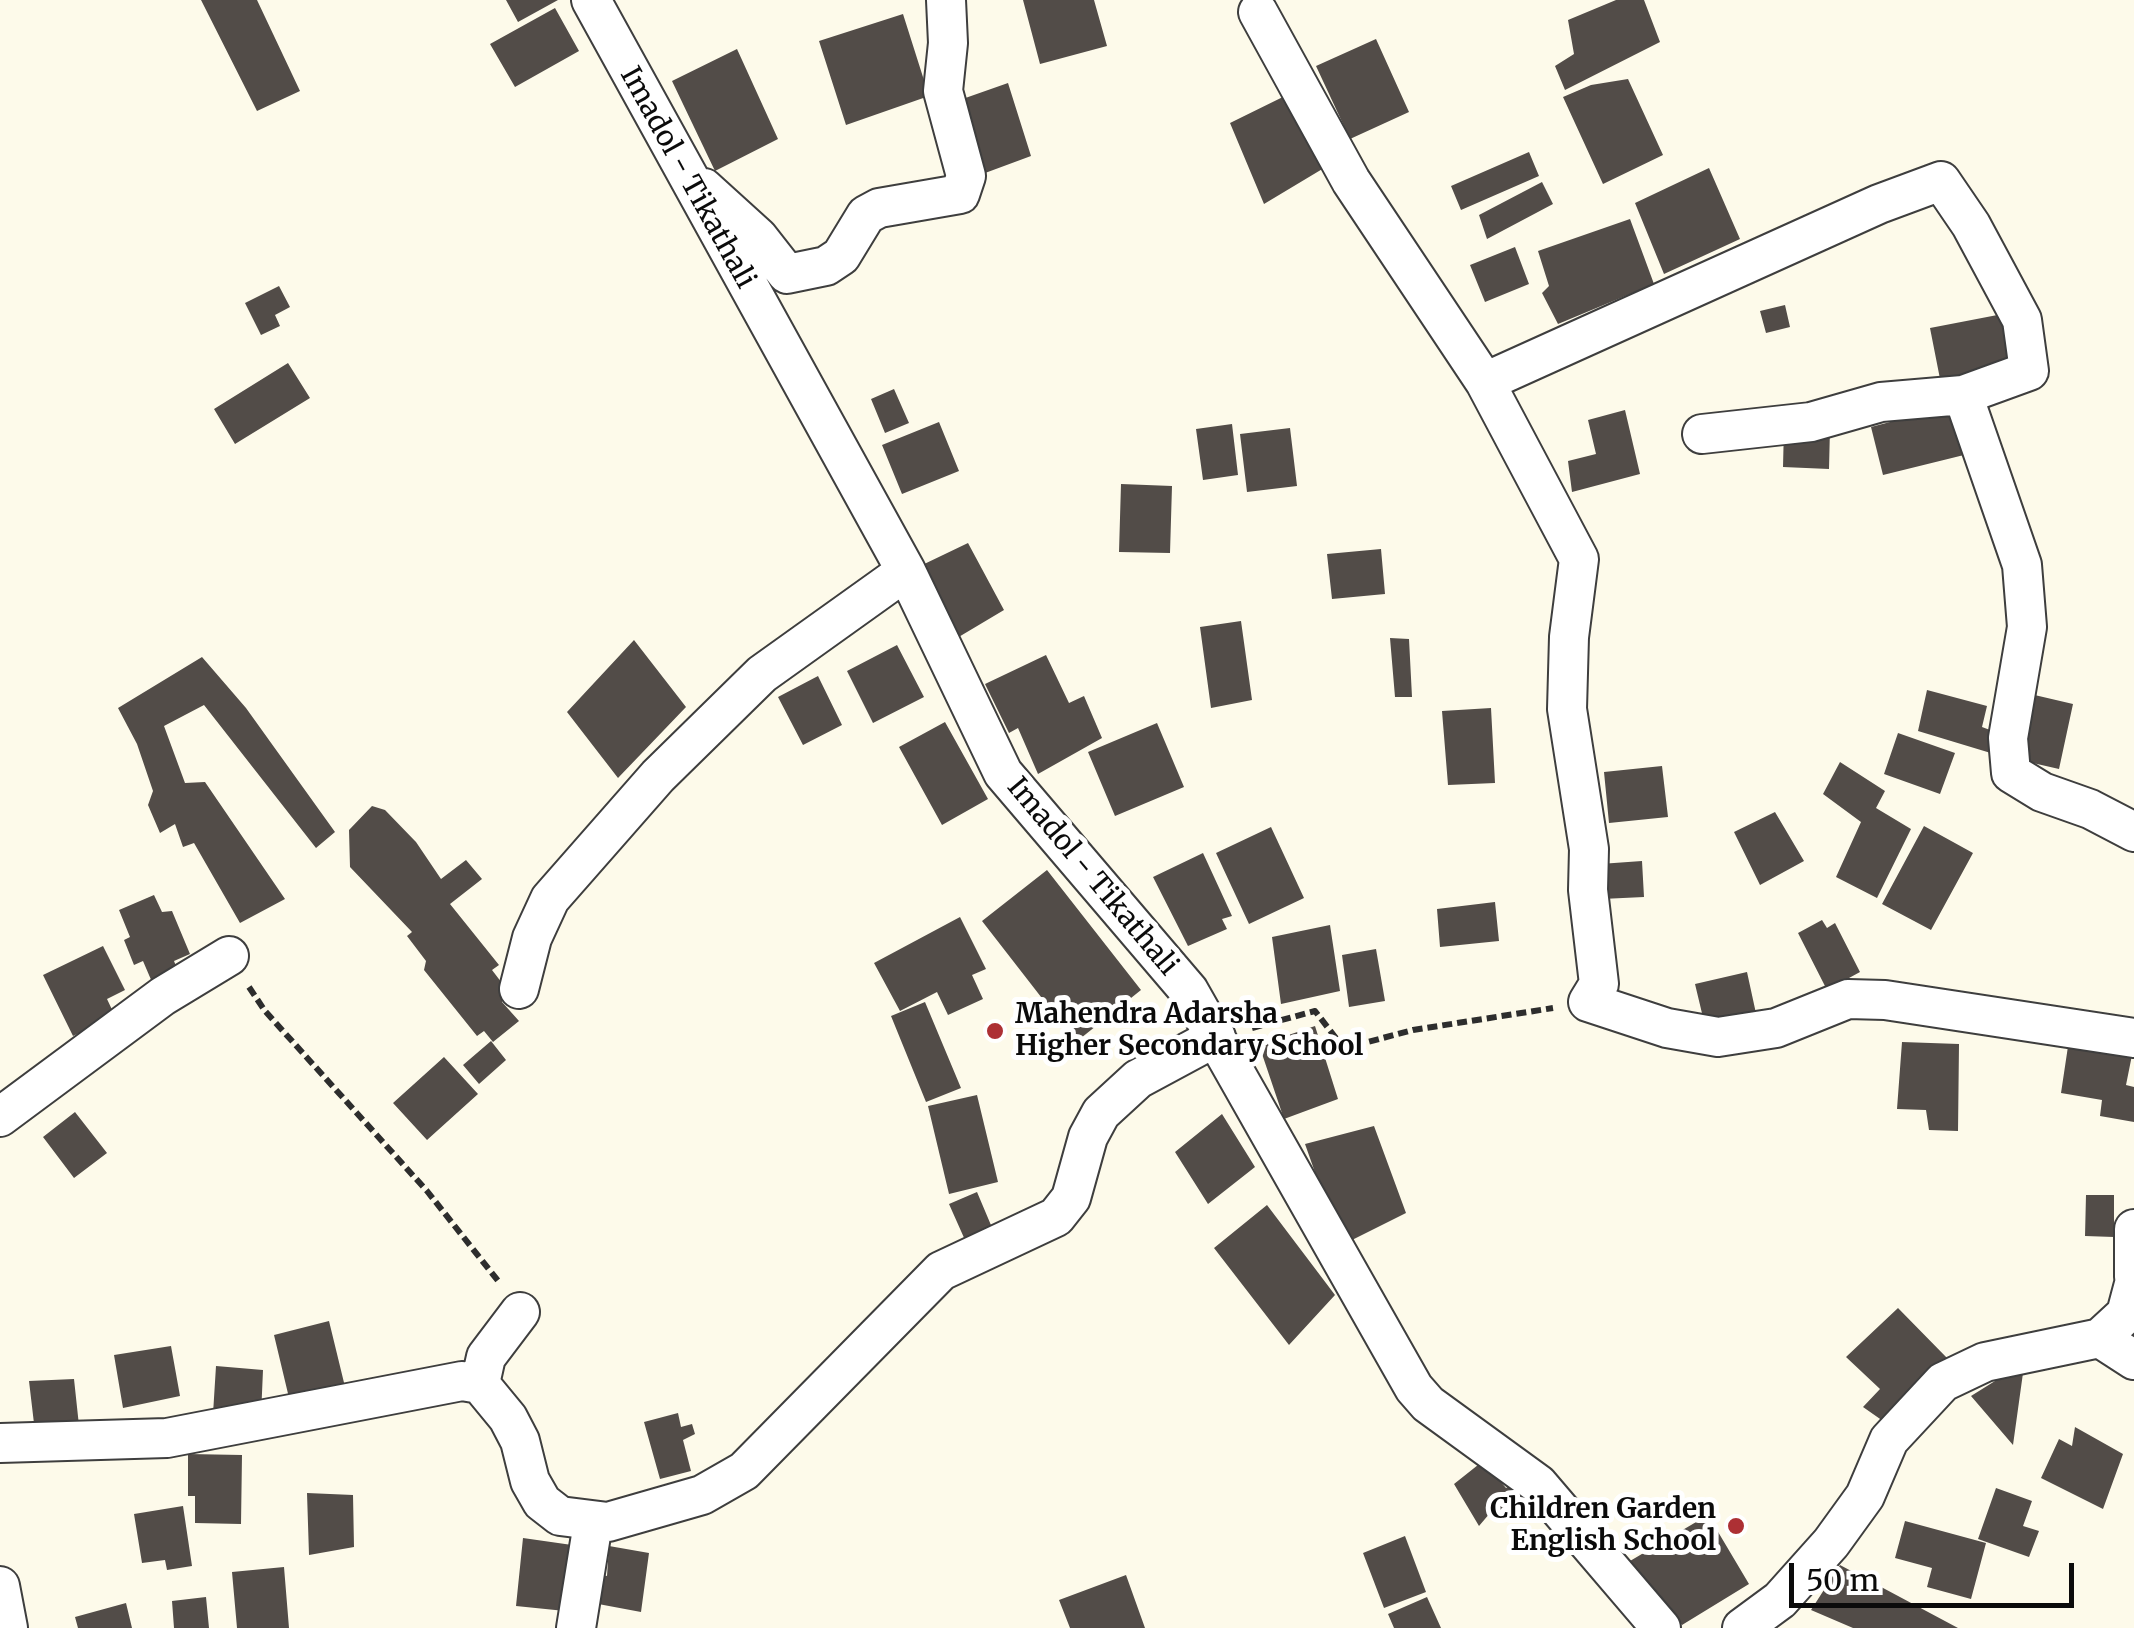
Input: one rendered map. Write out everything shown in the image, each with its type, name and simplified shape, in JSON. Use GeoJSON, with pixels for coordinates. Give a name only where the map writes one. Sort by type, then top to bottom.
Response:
{"type":"FeatureCollection","features":[{"type":"Feature","properties":{"kind":"street","name":"Imadol - Tikathali"},"geometry":{"type":"LineString","coordinates":[[590,0],[906,571],[1004,773],[1189,991],[1414,1388],[1538,1484],[1661,1628]]}},
{"type":"Feature","properties":{"kind":"street"},"geometry":{"type":"LineString","coordinates":[[680,167],[758,237],[787,274],[826,266],[841,256],[866,214],[879,208],[960,194],[966,176],[943,90],[948,43],[946,0]]}},
{"type":"Feature","properties":{"kind":"street"},"geometry":{"type":"LineString","coordinates":[[1258,12],[1351,181],[1485,382],[1579,559],[1569,637],[1567,709],[1590,849],[1588,890],[1599,984],[1588,1002],[1667,1028],[1718,1036],[1776,1028],[1848,1000],[1885,1000],[2134,1038]]}},
{"type":"Feature","properties":{"kind":"street"},"geometry":{"type":"LineString","coordinates":[[1485,382],[1879,204],[1941,180],[1971,225],[2022,320],[2029,371],[1963,395],[1881,402],[1811,422],[1702,434]]}},
{"type":"Feature","properties":{"kind":"street"},"geometry":{"type":"LineString","coordinates":[[1963,395],[2022,565],[2026,627],[2008,738],[2011,773],[2042,792],[2134,832]]}},
{"type":"Feature","properties":{"kind":"street"},"geometry":{"type":"LineString","coordinates":[[519,989],[532,938],[550,899],[586,854],[762,674],[906,571]]}},
{"type":"Feature","properties":{"kind":"street"},"geometry":{"type":"LineString","coordinates":[[0,1117],[163,996],[229,956]]}},
{"type":"Feature","properties":{"kind":"street"},"geometry":{"type":"LineString","coordinates":[[0,1443],[167,1438],[462,1381],[480,1384],[520,1441],[530,1482],[542,1502],[560,1516],[593,1523],[638,1516],[702,1496],[744,1471],[941,1271],[1056,1216],[1071,1198],[1088,1136],[1101,1113],[1138,1080],[1216,1037]]}},
{"type":"Feature","properties":{"kind":"street"},"geometry":{"type":"LineString","coordinates":[[1742,1628],[1780,1600],[1831,1542],[1865,1496],[1889,1440],[1943,1382],[1985,1362],[2100,1338],[2126,1314],[2134,1280],[2134,1230]]}},
{"type":"Feature","properties":{"kind":"street"},"geometry":{"type":"LineString","coordinates":[[480,1384],[486,1357],[520,1312]]}},
{"type":"Feature","properties":{"kind":"street"},"geometry":{"type":"LineString","coordinates":[[2100,1338],[2134,1360]]}},
{"type":"Feature","properties":{"kind":"street"},"geometry":{"type":"LineString","coordinates":[[576,1628],[593,1523]]}},
{"type":"Feature","properties":{"kind":"street"},"geometry":{"type":"LineString","coordinates":[[0,1586],[8,1628]]}},
{"type":"Feature","properties":{"kind":"path"},"geometry":{"type":"LineString","coordinates":[[229,956],[265,1011],[427,1191],[520,1312]]}},
{"type":"Feature","properties":{"kind":"path"},"geometry":{"type":"LineString","coordinates":[[1216,1037],[1315,1012],[1340,1042],[1360,1044],[1413,1030],[1588,1002]]}},
{"type":"Feature","properties":{"kind":"building"},"geometry":{"type":"Polygon","coordinates":[[[201,0],[257,0],[300,91],[257,111],[201,0]]]}},
{"type":"Feature","properties":{"kind":"building"},"geometry":{"type":"Polygon","coordinates":[[[506,0],[558,0],[518,22],[506,0]]]}},
{"type":"Feature","properties":{"kind":"building"},"geometry":{"type":"Polygon","coordinates":[[[1023,0],[1094,0],[1107,46],[1040,64],[1023,0]]]}},
{"type":"Feature","properties":{"kind":"building"},"geometry":{"type":"Polygon","coordinates":[[[1616,0],[1644,0],[1660,42],[1565,90],[1555,66],[1574,54],[1568,20],[1616,0]]]}},
{"type":"Feature","properties":{"kind":"building"},"geometry":{"type":"Polygon","coordinates":[[[555,8],[579,51],[515,87],[490,44],[555,8]]]}},
{"type":"Feature","properties":{"kind":"building"},"geometry":{"type":"Polygon","coordinates":[[[903,14],[929,96],[846,125],[819,41],[903,14]]]}},
{"type":"Feature","properties":{"kind":"building"},"geometry":{"type":"Polygon","coordinates":[[[1376,39],[1409,112],[1350,139],[1316,66],[1376,39]]]}},
{"type":"Feature","properties":{"kind":"building"},"geometry":{"type":"Polygon","coordinates":[[[737,49],[778,139],[715,171],[672,81],[737,49]]]}},
{"type":"Feature","properties":{"kind":"building"},"geometry":{"type":"Polygon","coordinates":[[[1628,79],[1663,155],[1603,184],[1563,97],[1591,85],[1628,79]]]}},
{"type":"Feature","properties":{"kind":"building"},"geometry":{"type":"Polygon","coordinates":[[[1008,83],[1031,156],[977,176],[954,102],[1008,83]]]}},
{"type":"Feature","properties":{"kind":"building"},"geometry":{"type":"Polygon","coordinates":[[[1293,92],[1329,165],[1264,204],[1230,123],[1293,92]]]}},
{"type":"Feature","properties":{"kind":"building"},"geometry":{"type":"Polygon","coordinates":[[[1529,152],[1539,176],[1461,210],[1451,186],[1529,152]]]}},
{"type":"Feature","properties":{"kind":"building"},"geometry":{"type":"Polygon","coordinates":[[[1709,168],[1740,239],[1664,274],[1635,203],[1709,168]]]}},
{"type":"Feature","properties":{"kind":"building"},"geometry":{"type":"Polygon","coordinates":[[[1542,182],[1553,204],[1487,239],[1479,215],[1542,182]]]}},
{"type":"Feature","properties":{"kind":"building"},"geometry":{"type":"Polygon","coordinates":[[[1630,219],[1654,284],[1558,324],[1542,293],[1549,286],[1538,251],[1630,219]]]}},
{"type":"Feature","properties":{"kind":"building"},"geometry":{"type":"Polygon","coordinates":[[[1515,247],[1529,284],[1485,302],[1470,265],[1515,247]]]}},
{"type":"Feature","properties":{"kind":"building"},"geometry":{"type":"Polygon","coordinates":[[[279,286],[290,307],[275,315],[280,326],[261,335],[245,303],[279,286]]]}},
{"type":"Feature","properties":{"kind":"building"},"geometry":{"type":"Polygon","coordinates":[[[1785,305],[1790,327],[1766,333],[1760,311],[1785,305]]]}},
{"type":"Feature","properties":{"kind":"building"},"geometry":{"type":"Polygon","coordinates":[[[2013,312],[2024,368],[1941,384],[1930,328],[2013,312]]]}},
{"type":"Feature","properties":{"kind":"building"},"geometry":{"type":"Polygon","coordinates":[[[288,363],[310,398],[235,444],[214,409],[288,363]]]}},
{"type":"Feature","properties":{"kind":"building"},"geometry":{"type":"Polygon","coordinates":[[[894,389],[909,423],[885,433],[871,399],[894,389]]]}},
{"type":"Feature","properties":{"kind":"building"},"geometry":{"type":"Polygon","coordinates":[[[1951,406],[1964,455],[1883,475],[1871,427],[1951,406]]]}},
{"type":"Feature","properties":{"kind":"building"},"geometry":{"type":"Polygon","coordinates":[[[1625,410],[1640,474],[1572,492],[1568,461],[1596,454],[1588,420],[1625,410]]]}},
{"type":"Feature","properties":{"kind":"building"},"geometry":{"type":"Polygon","coordinates":[[[939,422],[959,471],[902,494],[882,445],[939,422]]]}},
{"type":"Feature","properties":{"kind":"building"},"geometry":{"type":"Polygon","coordinates":[[[1232,424],[1238,475],[1203,480],[1196,429],[1232,424]]]}},
{"type":"Feature","properties":{"kind":"building"},"geometry":{"type":"Polygon","coordinates":[[[1784,426],[1830,428],[1829,469],[1783,467],[1784,426]]]}},
{"type":"Feature","properties":{"kind":"building"},"geometry":{"type":"Polygon","coordinates":[[[1290,428],[1297,486],[1247,492],[1240,434],[1290,428]]]}},
{"type":"Feature","properties":{"kind":"building"},"geometry":{"type":"Polygon","coordinates":[[[1121,484],[1172,486],[1170,553],[1119,552],[1121,484]]]}},
{"type":"Feature","properties":{"kind":"building"},"geometry":{"type":"Polygon","coordinates":[[[968,543],[1004,610],[957,638],[918,567],[968,543]]]}},
{"type":"Feature","properties":{"kind":"building"},"geometry":{"type":"Polygon","coordinates":[[[1381,549],[1385,594],[1332,599],[1327,554],[1381,549]]]}},
{"type":"Feature","properties":{"kind":"building"},"geometry":{"type":"Polygon","coordinates":[[[1241,621],[1252,700],[1211,708],[1200,627],[1241,621]]]}},
{"type":"Feature","properties":{"kind":"building"},"geometry":{"type":"Polygon","coordinates":[[[1390,638],[1409,639],[1412,697],[1395,697],[1390,638]]]}},
{"type":"Feature","properties":{"kind":"building"},"geometry":{"type":"Polygon","coordinates":[[[634,640],[686,707],[618,778],[567,712],[634,640]]]}},
{"type":"Feature","properties":{"kind":"building"},"geometry":{"type":"Polygon","coordinates":[[[897,645],[924,697],[873,723],[847,671],[897,645]]]}},
{"type":"Feature","properties":{"kind":"building"},"geometry":{"type":"Polygon","coordinates":[[[1046,655],[1069,703],[1084,696],[1102,738],[1038,774],[1018,728],[1009,733],[985,684],[1046,655]]]}},
{"type":"Feature","properties":{"kind":"building"},"geometry":{"type":"Polygon","coordinates":[[[202,657],[246,708],[335,832],[316,848],[204,705],[164,726],[185,783],[205,782],[285,899],[240,923],[194,843],[183,847],[175,824],[160,833],[148,805],[153,791],[137,744],[118,708],[202,657]]]}},
{"type":"Feature","properties":{"kind":"building"},"geometry":{"type":"Polygon","coordinates":[[[818,676],[842,725],[803,745],[778,697],[818,676]]]}},
{"type":"Feature","properties":{"kind":"building"},"geometry":{"type":"Polygon","coordinates":[[[1927,690],[1987,706],[1982,727],[1998,733],[1994,754],[1918,731],[1927,690]]]}},
{"type":"Feature","properties":{"kind":"building"},"geometry":{"type":"Polygon","coordinates":[[[2026,693],[2073,704],[2059,769],[2011,758],[2026,693]]]}},
{"type":"Feature","properties":{"kind":"building"},"geometry":{"type":"Polygon","coordinates":[[[1491,708],[1495,783],[1448,785],[1442,711],[1491,708]]]}},
{"type":"Feature","properties":{"kind":"building"},"geometry":{"type":"Polygon","coordinates":[[[945,722],[988,799],[942,825],[899,747],[945,722]]]}},
{"type":"Feature","properties":{"kind":"building"},"geometry":{"type":"Polygon","coordinates":[[[1157,723],[1184,787],[1115,816],[1088,752],[1157,723]]]}},
{"type":"Feature","properties":{"kind":"building"},"geometry":{"type":"Polygon","coordinates":[[[1898,733],[1955,753],[1940,794],[1884,774],[1898,733]]]}},
{"type":"Feature","properties":{"kind":"building"},"geometry":{"type":"Polygon","coordinates":[[[1840,762],[1885,791],[1876,808],[1911,829],[1877,898],[1836,877],[1861,822],[1823,794],[1840,762]]]}},
{"type":"Feature","properties":{"kind":"building"},"geometry":{"type":"Polygon","coordinates":[[[1662,766],[1668,817],[1609,823],[1604,772],[1662,766]]]}},
{"type":"Feature","properties":{"kind":"building"},"geometry":{"type":"Polygon","coordinates":[[[372,806],[385,810],[416,842],[441,879],[466,860],[482,879],[450,904],[499,965],[492,970],[508,991],[502,1002],[519,1021],[493,1042],[484,1031],[477,1036],[424,970],[426,961],[407,936],[412,932],[350,867],[349,830],[372,806]]]}},
{"type":"Feature","properties":{"kind":"building"},"geometry":{"type":"Polygon","coordinates":[[[1775,812],[1804,861],[1760,885],[1734,832],[1775,812]]]}},
{"type":"Feature","properties":{"kind":"building"},"geometry":{"type":"Polygon","coordinates":[[[1924,826],[1973,853],[1931,930],[1882,904],[1924,826]]]}},
{"type":"Feature","properties":{"kind":"building"},"geometry":{"type":"Polygon","coordinates":[[[1271,827],[1304,898],[1249,924],[1216,853],[1271,827]]]}},
{"type":"Feature","properties":{"kind":"building"},"geometry":{"type":"Polygon","coordinates":[[[1203,853],[1232,916],[1222,919],[1227,929],[1188,946],[1153,877],[1203,853]]]}},
{"type":"Feature","properties":{"kind":"building"},"geometry":{"type":"Polygon","coordinates":[[[1642,861],[1644,897],[1602,899],[1600,864],[1642,861]]]}},
{"type":"Feature","properties":{"kind":"building"},"geometry":{"type":"Polygon","coordinates":[[[1047,870],[1141,990],[1076,1042],[982,921],[1047,870]]]}},
{"type":"Feature","properties":{"kind":"building"},"geometry":{"type":"Polygon","coordinates":[[[154,895],[162,912],[172,911],[190,954],[174,961],[178,971],[152,982],[143,961],[134,965],[124,940],[130,937],[119,910],[154,895]]]}},
{"type":"Feature","properties":{"kind":"building"},"geometry":{"type":"Polygon","coordinates":[[[1495,902],[1499,941],[1440,947],[1437,909],[1495,902]]]}},
{"type":"Feature","properties":{"kind":"building"},"geometry":{"type":"Polygon","coordinates":[[[960,917],[986,969],[972,975],[983,999],[948,1015],[937,992],[900,1011],[874,963],[960,917]]]}},
{"type":"Feature","properties":{"kind":"building"},"geometry":{"type":"Polygon","coordinates":[[[1822,920],[1827,928],[1835,923],[1860,972],[1827,990],[1798,933],[1822,920]]]}},
{"type":"Feature","properties":{"kind":"building"},"geometry":{"type":"Polygon","coordinates":[[[1330,925],[1340,991],[1281,1004],[1272,937],[1330,925]]]}},
{"type":"Feature","properties":{"kind":"building"},"geometry":{"type":"Polygon","coordinates":[[[103,946],[125,990],[107,999],[115,1016],[73,1036],[43,975],[103,946]]]}},
{"type":"Feature","properties":{"kind":"building"},"geometry":{"type":"Polygon","coordinates":[[[1376,949],[1385,1001],[1349,1007],[1342,955],[1376,949]]]}},
{"type":"Feature","properties":{"kind":"building"},"geometry":{"type":"Polygon","coordinates":[[[1747,972],[1757,1018],[1706,1030],[1695,984],[1747,972]]]}},
{"type":"Feature","properties":{"kind":"building"},"geometry":{"type":"Polygon","coordinates":[[[925,1002],[961,1088],[926,1102],[891,1016],[925,1002]]]}},
{"type":"Feature","properties":{"kind":"building"},"geometry":{"type":"Polygon","coordinates":[[[1315,1026],[1338,1099],[1284,1119],[1259,1045],[1315,1026]]]}},
{"type":"Feature","properties":{"kind":"building"},"geometry":{"type":"Polygon","coordinates":[[[2070,1033],[2133,1050],[2126,1085],[2134,1087],[2134,1122],[2100,1116],[2102,1100],[2061,1093],[2070,1033]]]}},
{"type":"Feature","properties":{"kind":"building"},"geometry":{"type":"Polygon","coordinates":[[[491,1041],[506,1060],[479,1084],[463,1065],[491,1041]]]}},
{"type":"Feature","properties":{"kind":"building"},"geometry":{"type":"Polygon","coordinates":[[[1902,1042],[1959,1044],[1958,1131],[1929,1130],[1926,1110],[1897,1109],[1902,1042]]]}},
{"type":"Feature","properties":{"kind":"building"},"geometry":{"type":"Polygon","coordinates":[[[444,1057],[478,1094],[427,1140],[393,1103],[444,1057]]]}},
{"type":"Feature","properties":{"kind":"building"},"geometry":{"type":"Polygon","coordinates":[[[977,1095],[998,1182],[949,1194],[928,1106],[977,1095]]]}},
{"type":"Feature","properties":{"kind":"building"},"geometry":{"type":"Polygon","coordinates":[[[75,1112],[107,1153],[74,1178],[43,1137],[75,1112]]]}},
{"type":"Feature","properties":{"kind":"building"},"geometry":{"type":"Polygon","coordinates":[[[1222,1114],[1255,1167],[1208,1204],[1175,1152],[1222,1114]]]}},
{"type":"Feature","properties":{"kind":"building"},"geometry":{"type":"Polygon","coordinates":[[[1374,1126],[1406,1213],[1348,1242],[1323,1195],[1305,1144],[1374,1126]]]}},
{"type":"Feature","properties":{"kind":"building"},"geometry":{"type":"Polygon","coordinates":[[[977,1192],[996,1237],[969,1249],[949,1204],[977,1192]]]}},
{"type":"Feature","properties":{"kind":"building"},"geometry":{"type":"Polygon","coordinates":[[[2086,1195],[2114,1195],[2114,1237],[2085,1236],[2086,1195]]]}},
{"type":"Feature","properties":{"kind":"building"},"geometry":{"type":"Polygon","coordinates":[[[1267,1205],[1335,1295],[1289,1345],[1214,1248],[1267,1205]]]}},
{"type":"Feature","properties":{"kind":"building"},"geometry":{"type":"Polygon","coordinates":[[[1898,1308],[1948,1359],[1883,1421],[1863,1407],[1880,1389],[1846,1357],[1898,1308]]]}},
{"type":"Feature","properties":{"kind":"building"},"geometry":{"type":"Polygon","coordinates":[[[329,1321],[347,1395],[290,1402],[274,1335],[329,1321]]]}},
{"type":"Feature","properties":{"kind":"building"},"geometry":{"type":"Polygon","coordinates":[[[171,1346],[180,1396],[123,1408],[114,1355],[171,1346]]]}},
{"type":"Feature","properties":{"kind":"building"},"geometry":{"type":"Polygon","coordinates":[[[216,1366],[263,1370],[261,1416],[213,1414],[216,1366]]]}},
{"type":"Feature","properties":{"kind":"building"},"geometry":{"type":"Polygon","coordinates":[[[2023,1373],[2013,1445],[1971,1396],[2003,1376],[2023,1373]]]}},
{"type":"Feature","properties":{"kind":"building"},"geometry":{"type":"Polygon","coordinates":[[[74,1379],[80,1435],[35,1432],[29,1381],[74,1379]]]}},
{"type":"Feature","properties":{"kind":"building"},"geometry":{"type":"Polygon","coordinates":[[[678,1413],[681,1427],[692,1424],[695,1434],[683,1440],[691,1471],[660,1479],[644,1422],[678,1413]]]}},
{"type":"Feature","properties":{"kind":"building"},"geometry":{"type":"Polygon","coordinates":[[[2075,1427],[2123,1454],[2103,1509],[2041,1478],[2059,1439],[2072,1446],[2075,1427]]]}},
{"type":"Feature","properties":{"kind":"building"},"geometry":{"type":"Polygon","coordinates":[[[188,1454],[242,1455],[241,1524],[195,1523],[195,1496],[188,1496],[188,1454]]]}},
{"type":"Feature","properties":{"kind":"building"},"geometry":{"type":"Polygon","coordinates":[[[1483,1461],[1506,1488],[1516,1483],[1534,1503],[1511,1522],[1496,1506],[1479,1526],[1454,1484],[1483,1461]]]}},
{"type":"Feature","properties":{"kind":"building"},"geometry":{"type":"Polygon","coordinates":[[[1996,1488],[2032,1501],[2023,1526],[2039,1531],[2029,1557],[1978,1539],[1996,1488]]]}},
{"type":"Feature","properties":{"kind":"building"},"geometry":{"type":"Polygon","coordinates":[[[307,1493],[353,1495],[354,1547],[309,1555],[307,1493]]]}},
{"type":"Feature","properties":{"kind":"building"},"geometry":{"type":"Polygon","coordinates":[[[183,1506],[192,1566],[167,1570],[165,1560],[142,1563],[134,1514],[183,1506]]]}},
{"type":"Feature","properties":{"kind":"building"},"geometry":{"type":"Polygon","coordinates":[[[1708,1515],[1749,1584],[1682,1625],[1630,1561],[1708,1515]]]}},
{"type":"Feature","properties":{"kind":"building"},"geometry":{"type":"Polygon","coordinates":[[[1905,1521],[1986,1543],[1971,1599],[1927,1587],[1932,1568],[1895,1558],[1905,1521]]]}},
{"type":"Feature","properties":{"kind":"building"},"geometry":{"type":"Polygon","coordinates":[[[1405,1536],[1426,1592],[1384,1608],[1363,1553],[1405,1536]]]}},
{"type":"Feature","properties":{"kind":"building"},"geometry":{"type":"Polygon","coordinates":[[[523,1538],[572,1545],[565,1611],[516,1606],[523,1538]]]}},
{"type":"Feature","properties":{"kind":"building"},"geometry":{"type":"Polygon","coordinates":[[[609,1546],[649,1553],[641,1612],[593,1603],[598,1574],[607,1576],[609,1546]]]}},
{"type":"Feature","properties":{"kind":"building"},"geometry":{"type":"Polygon","coordinates":[[[1840,1565],[1958,1628],[1853,1628],[1811,1610],[1840,1565]]]}},
{"type":"Feature","properties":{"kind":"building"},"geometry":{"type":"Polygon","coordinates":[[[284,1567],[289,1628],[237,1628],[232,1572],[284,1567]]]}},
{"type":"Feature","properties":{"kind":"building"},"geometry":{"type":"Polygon","coordinates":[[[1126,1575],[1145,1628],[1070,1628],[1059,1600],[1126,1575]]]}},
{"type":"Feature","properties":{"kind":"building"},"geometry":{"type":"Polygon","coordinates":[[[206,1597],[209,1628],[174,1628],[172,1601],[206,1597]]]}},
{"type":"Feature","properties":{"kind":"building"},"geometry":{"type":"Polygon","coordinates":[[[1427,1597],[1441,1628],[1394,1628],[1388,1614],[1427,1597]]]}},
{"type":"Feature","properties":{"kind":"building"},"geometry":{"type":"Polygon","coordinates":[[[126,1603],[132,1628],[78,1628],[75,1617],[126,1603]]]}},
{"type":"Feature","properties":{"kind":"place","name":"Mahendra Adarsha Higher Secondary School"},"geometry":{"type":"Point","coordinates":[995,1031]}},
{"type":"Feature","properties":{"kind":"place","name":"Children Garden English School"},"geometry":{"type":"Point","coordinates":[1736,1526]}}]}
